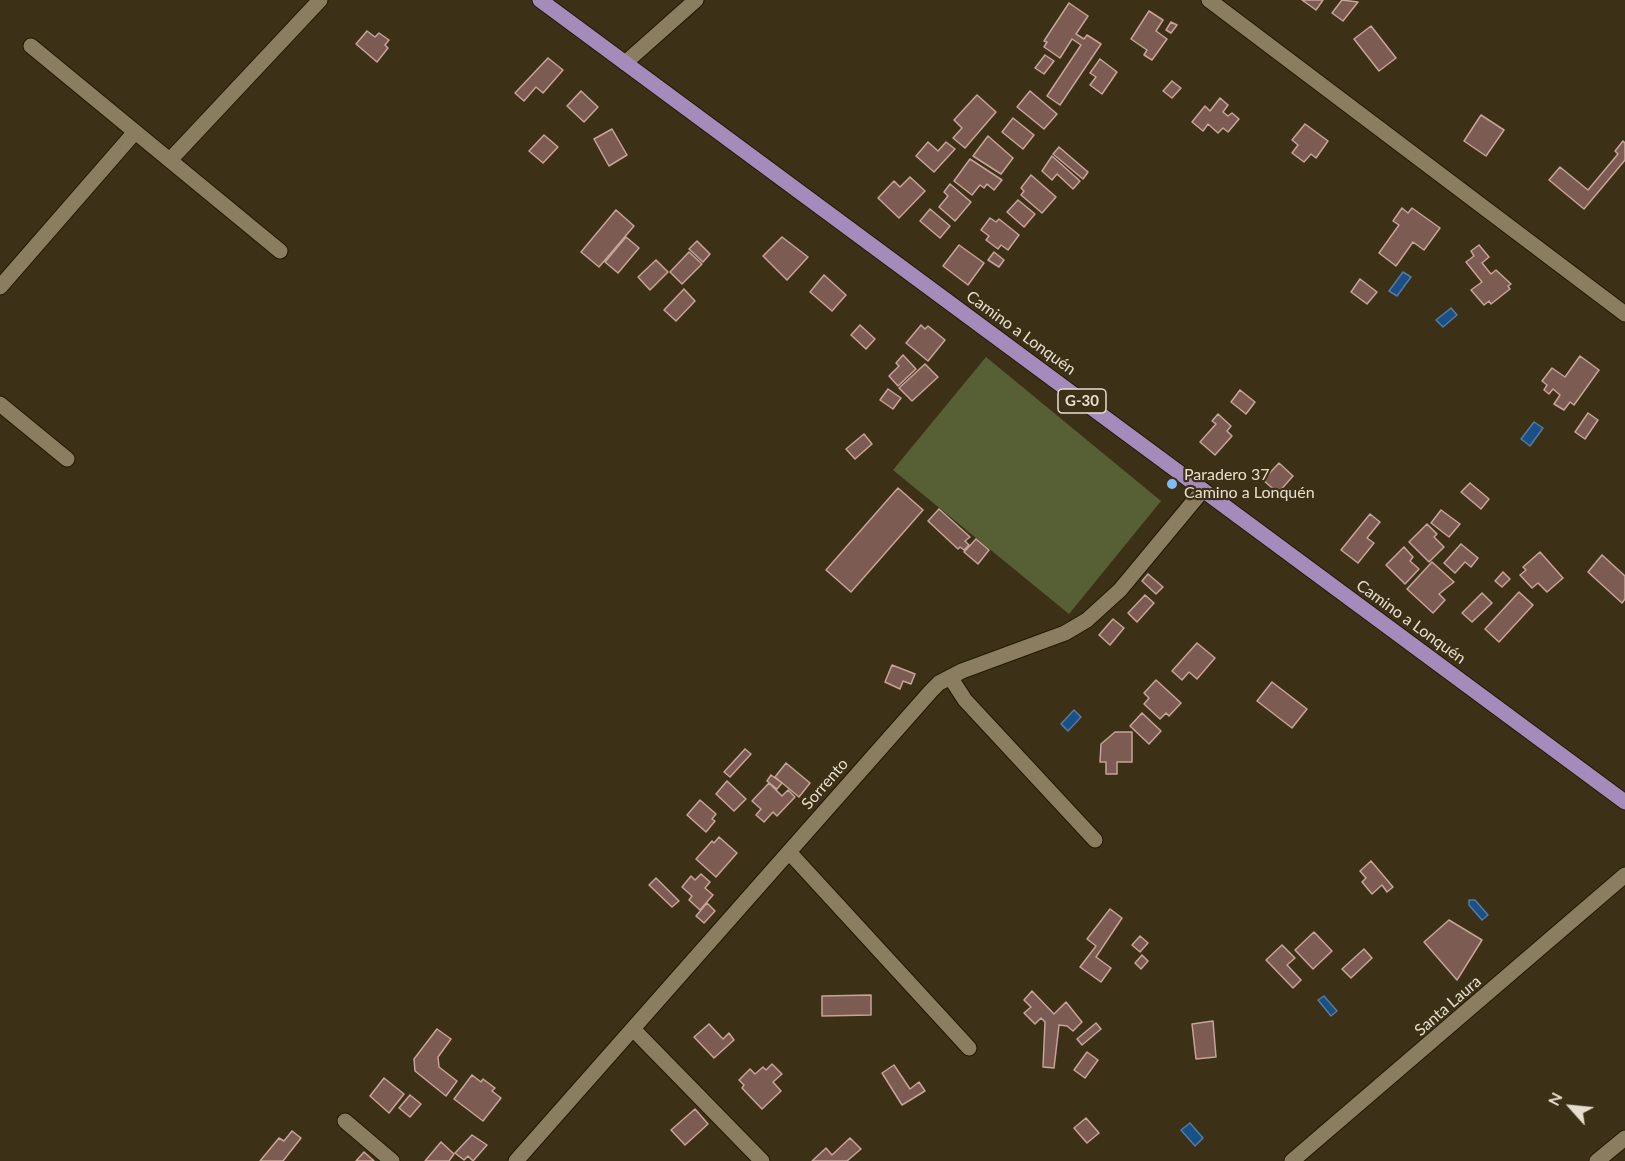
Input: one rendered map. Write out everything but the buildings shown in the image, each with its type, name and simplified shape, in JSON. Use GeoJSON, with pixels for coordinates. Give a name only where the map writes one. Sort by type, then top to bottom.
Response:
{"type":"FeatureCollection","features":[{"type":"Feature","properties":{"kind":"main road","name":"Camino a Lonquén"},"geometry":{"type":"LineString","coordinates":[[540,0],[1625,802]]}},
{"type":"Feature","properties":{"kind":"street"},"geometry":{"type":"LineString","coordinates":[[170,160],[320,0]]}},
{"type":"Feature","properties":{"kind":"street"},"geometry":{"type":"LineString","coordinates":[[625,63],[696,0]]}},
{"type":"Feature","properties":{"kind":"street"},"geometry":{"type":"LineString","coordinates":[[1209,0],[1625,314]]}},
{"type":"Feature","properties":{"kind":"street"},"geometry":{"type":"LineString","coordinates":[[31,46],[280,251]]}},
{"type":"Feature","properties":{"kind":"street"},"geometry":{"type":"LineString","coordinates":[[0,287],[135,132]]}},
{"type":"Feature","properties":{"kind":"street"},"geometry":{"type":"LineString","coordinates":[[0,404],[67,459]]}},
{"type":"Feature","properties":{"kind":"street","name":"Sorrento"},"geometry":{"type":"LineString","coordinates":[[516,1161],[931,691],[950,677],[1065,633],[1087,620],[1120,590],[1203,490]]}},
{"type":"Feature","properties":{"kind":"street"},"geometry":{"type":"LineString","coordinates":[[950,677],[965,700],[1095,840]]}},
{"type":"Feature","properties":{"kind":"street"},"geometry":{"type":"LineString","coordinates":[[789,852],[969,1048]]}},
{"type":"Feature","properties":{"kind":"street","name":"Santa Laura"},"geometry":{"type":"LineString","coordinates":[[1292,1161],[1625,875]]}},
{"type":"Feature","properties":{"kind":"street"},"geometry":{"type":"LineString","coordinates":[[633,1029],[762,1161]]}},
{"type":"Feature","properties":{"kind":"street"},"geometry":{"type":"LineString","coordinates":[[345,1121],[392,1161]]}},
{"type":"Feature","properties":{"kind":"street"},"geometry":{"type":"LineString","coordinates":[[1597,1161],[1625,1138]]}},
{"type":"Feature","properties":{"kind":"green space"},"geometry":{"type":"Polygon","coordinates":[[[986,357],[1161,501],[1069,614],[893,470],[986,357]]]}},
{"type":"Feature","properties":{"kind":"water"},"geometry":{"type":"Polygon","coordinates":[[[1403,272],[1411,277],[1397,296],[1389,291],[1403,272]]]}},
{"type":"Feature","properties":{"kind":"water"},"geometry":{"type":"Polygon","coordinates":[[[1451,308],[1457,315],[1443,327],[1436,320],[1451,308]]]}},
{"type":"Feature","properties":{"kind":"water"},"geometry":{"type":"Polygon","coordinates":[[[1534,422],[1543,428],[1530,446],[1521,439],[1534,422]]]}},
{"type":"Feature","properties":{"kind":"water"},"geometry":{"type":"Polygon","coordinates":[[[1074,710],[1081,717],[1068,731],[1061,724],[1074,710]]]}},
{"type":"Feature","properties":{"kind":"water"},"geometry":{"type":"Polygon","coordinates":[[[1469,900],[1475,900],[1488,915],[1482,920],[1469,905],[1469,900]]]}},
{"type":"Feature","properties":{"kind":"water"},"geometry":{"type":"Polygon","coordinates":[[[1324,996],[1337,1011],[1331,1016],[1318,1000],[1324,996]]]}},
{"type":"Feature","properties":{"kind":"water"},"geometry":{"type":"Polygon","coordinates":[[[1190,1123],[1203,1138],[1195,1146],[1181,1130],[1190,1123]]]}},
{"type":"Feature","properties":{"kind":"place","name":"Paradero 37 Camino a Lonquén"},"geometry":{"type":"Point","coordinates":[1172,484]}}]}
